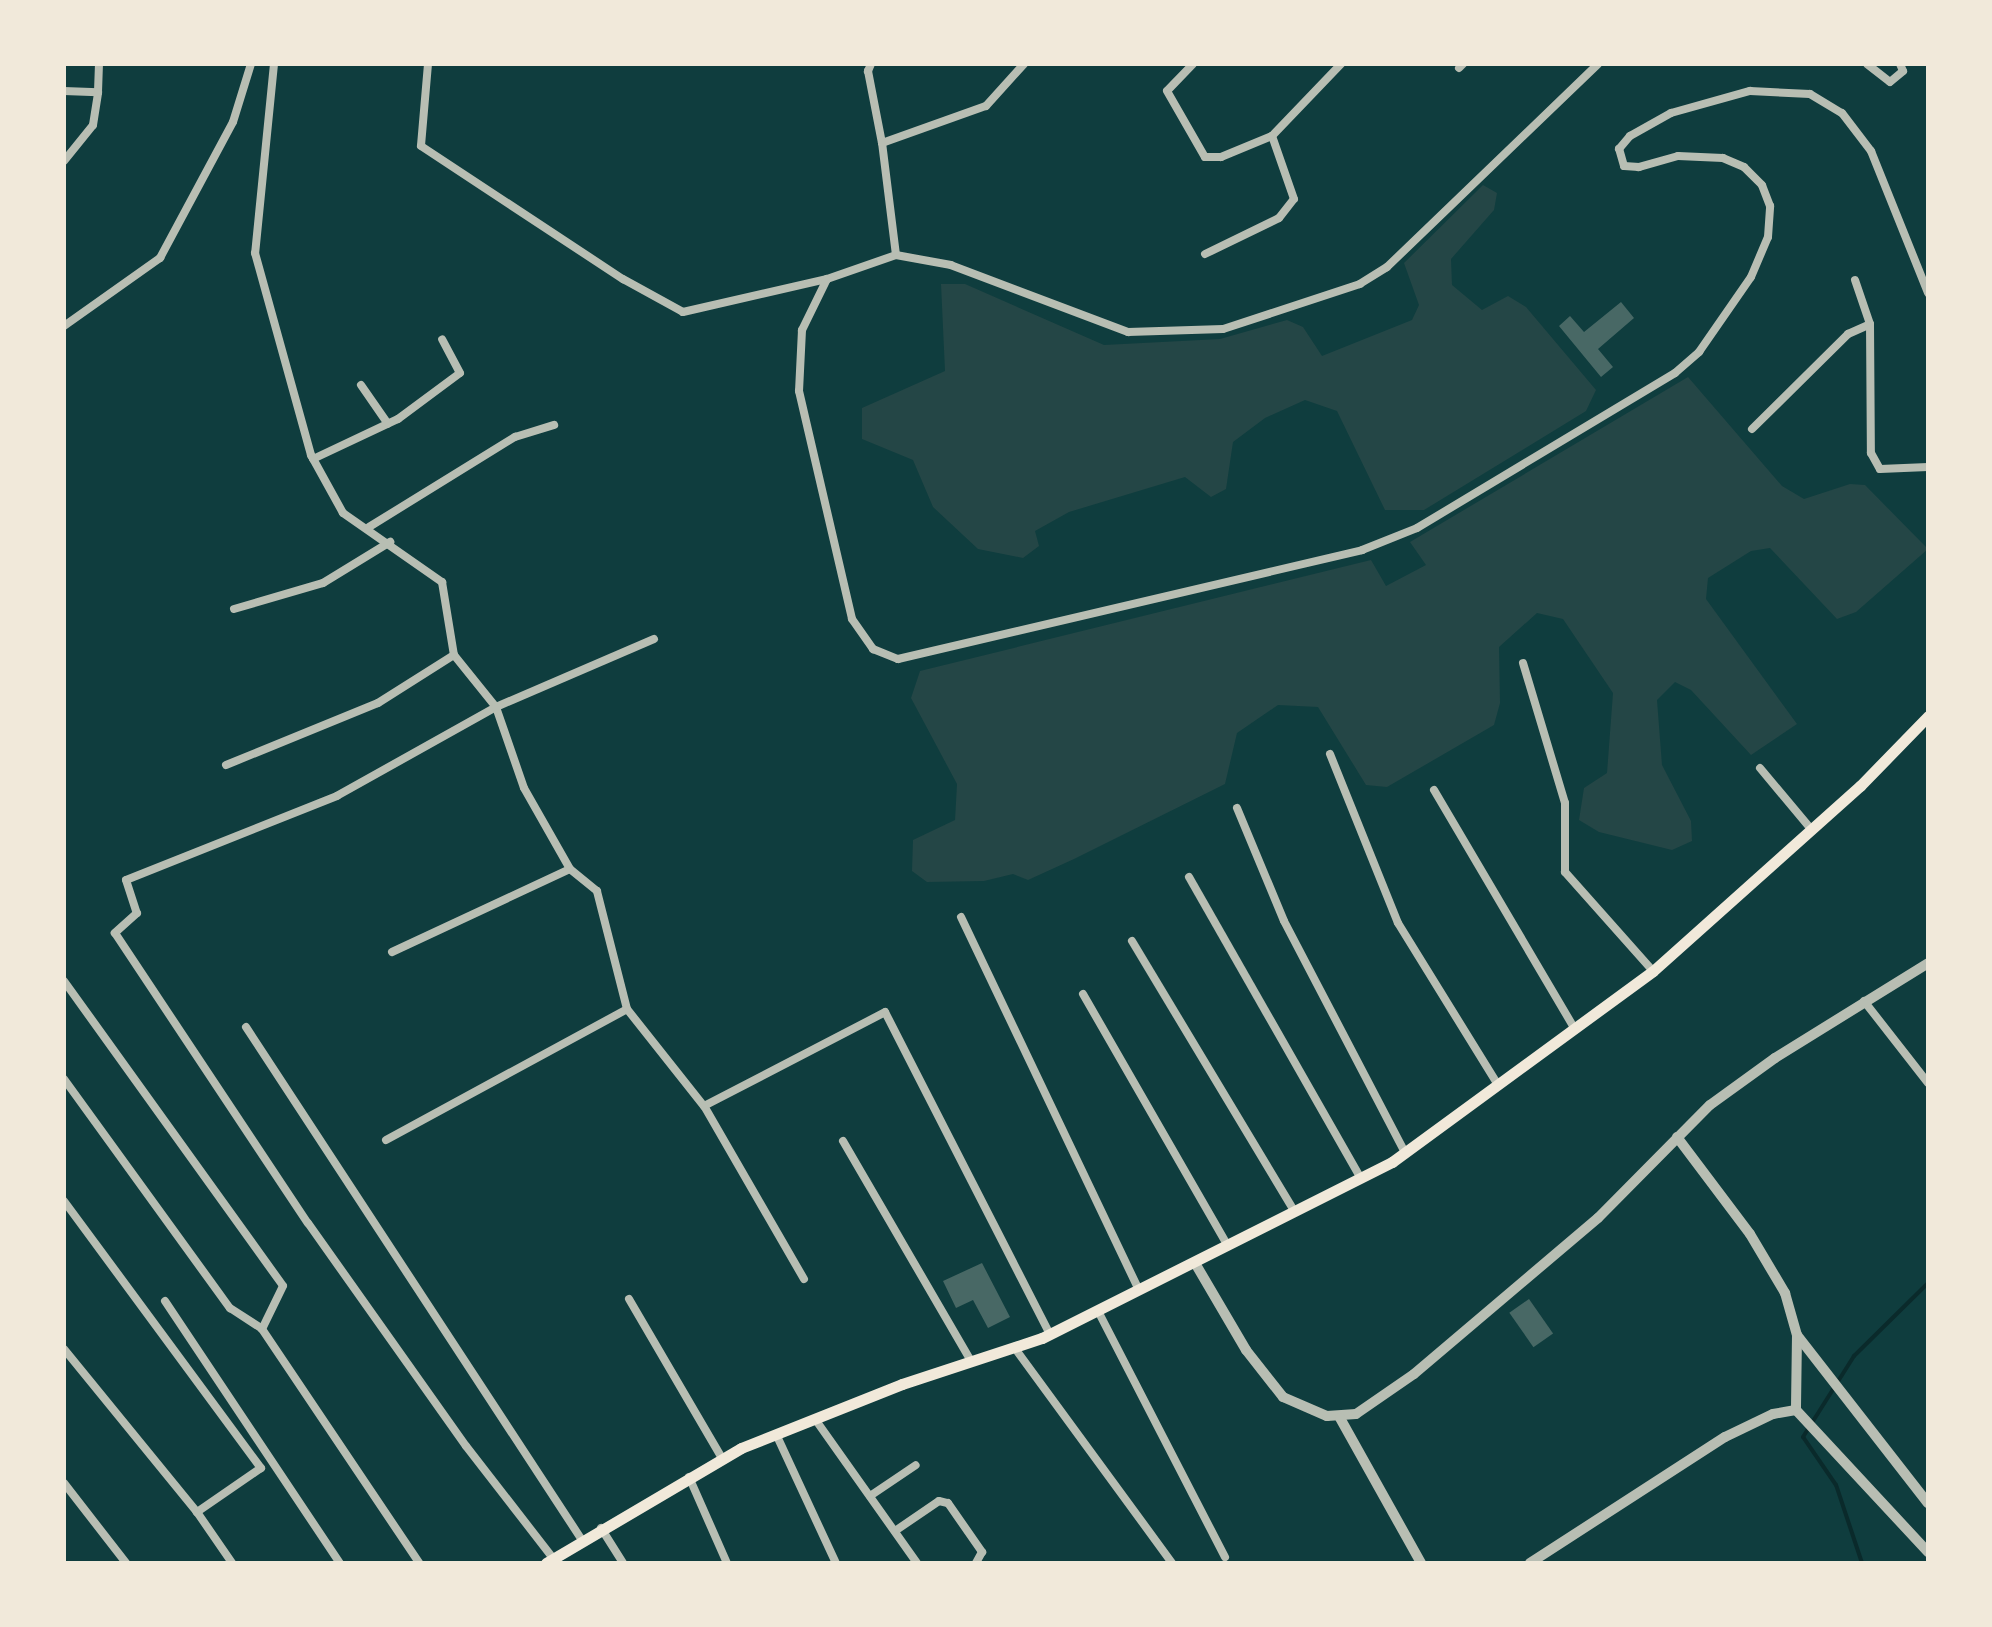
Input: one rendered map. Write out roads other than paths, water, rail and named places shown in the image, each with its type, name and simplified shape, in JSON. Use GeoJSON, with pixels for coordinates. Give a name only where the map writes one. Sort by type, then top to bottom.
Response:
{"type":"FeatureCollection","features":[{"type":"Feature","properties":{"kind":"main road"},"geometry":{"type":"LineString","coordinates":[[550,1561],[601,1527],[722,1458],[815,1419],[1050,1334],[1295,1212],[1405,1152],[1653,971],[1811,829],[1928,716]]}},
{"type":"Feature","properties":{"kind":"street"},"geometry":{"type":"LineString","coordinates":[[64,161],[93,125],[99,64]]}},
{"type":"Feature","properties":{"kind":"street"},"geometry":{"type":"LineString","coordinates":[[64,326],[160,258],[233,122],[251,64]]}},
{"type":"Feature","properties":{"kind":"street"},"geometry":{"type":"LineString","coordinates":[[274,64],[255,253],[313,459],[343,513],[369,527],[442,582],[454,655],[496,707],[524,788],[570,869],[597,891],[627,1009],[704,1106],[804,1279]]}},
{"type":"Feature","properties":{"kind":"street"},"geometry":{"type":"LineString","coordinates":[[428,64],[421,146],[623,279],[683,312],[827,279],[896,255],[951,265],[1128,332],[1223,329],[1360,284],[1387,267],[1598,64]]}},
{"type":"Feature","properties":{"kind":"street"},"geometry":{"type":"LineString","coordinates":[[871,64],[868,71],[882,143],[896,255]]}},
{"type":"Feature","properties":{"kind":"street"},"geometry":{"type":"LineString","coordinates":[[1193,64],[1167,91],[1205,157],[1221,157],[1272,136],[1341,64]]}},
{"type":"Feature","properties":{"kind":"street"},"geometry":{"type":"LineString","coordinates":[[1867,64],[1890,82],[1903,71],[1900,64]]}},
{"type":"Feature","properties":{"kind":"street"},"geometry":{"type":"LineString","coordinates":[[882,143],[986,106],[1019,66]]}},
{"type":"Feature","properties":{"kind":"street"},"geometry":{"type":"LineString","coordinates":[[64,91],[98,92]]}},
{"type":"Feature","properties":{"kind":"street"},"geometry":{"type":"LineString","coordinates":[[827,279],[802,330],[799,391],[852,619],[873,649],[898,659],[1362,550],[1417,528],[1675,373],[1699,352],[1751,277],[1768,237],[1770,206],[1762,185],[1744,167],[1723,158],[1678,156],[1639,167],[1624,166],[1619,149],[1630,136],[1671,113],[1750,91],[1810,94],[1842,113],[1871,151],[1928,293]]}},
{"type":"Feature","properties":{"kind":"street"},"geometry":{"type":"LineString","coordinates":[[1205,254],[1279,218],[1294,199],[1272,136]]}},
{"type":"Feature","properties":{"kind":"street"},"geometry":{"type":"LineString","coordinates":[[1855,280],[1870,324],[1871,453],[1880,469],[1928,467]]}},
{"type":"Feature","properties":{"kind":"street"},"geometry":{"type":"LineString","coordinates":[[1752,429],[1848,334],[1870,324]]}},
{"type":"Feature","properties":{"kind":"street"},"geometry":{"type":"LineString","coordinates":[[313,459],[388,424],[460,373],[442,339]]}},
{"type":"Feature","properties":{"kind":"street"},"geometry":{"type":"LineString","coordinates":[[361,385],[388,424]]}},
{"type":"Feature","properties":{"kind":"street"},"geometry":{"type":"LineString","coordinates":[[369,527],[515,437],[554,425]]}},
{"type":"Feature","properties":{"kind":"street"},"geometry":{"type":"LineString","coordinates":[[234,609],[323,583],[390,542]]}},
{"type":"Feature","properties":{"kind":"street"},"geometry":{"type":"LineString","coordinates":[[550,1561],[308,1223],[115,933],[137,913],[126,880],[337,796],[496,707],[654,639]]}},
{"type":"Feature","properties":{"kind":"street"},"geometry":{"type":"LineString","coordinates":[[226,765],[378,703],[454,655]]}},
{"type":"Feature","properties":{"kind":"street"},"geometry":{"type":"LineString","coordinates":[[1523,663],[1565,803],[1565,872],[1653,971]]}},
{"type":"Feature","properties":{"kind":"street"},"geometry":{"type":"LineString","coordinates":[[1330,754],[1398,923],[1498,1085]]}},
{"type":"Feature","properties":{"kind":"street"},"geometry":{"type":"LineString","coordinates":[[1760,768],[1811,829]]}},
{"type":"Feature","properties":{"kind":"street"},"geometry":{"type":"LineString","coordinates":[[1434,790],[1575,1029]]}},
{"type":"Feature","properties":{"kind":"street"},"geometry":{"type":"LineString","coordinates":[[1237,808],[1284,921],[1405,1152]]}},
{"type":"Feature","properties":{"kind":"street"},"geometry":{"type":"LineString","coordinates":[[392,952],[570,869]]}},
{"type":"Feature","properties":{"kind":"street"},"geometry":{"type":"LineString","coordinates":[[1189,877],[1361,1178]]}},
{"type":"Feature","properties":{"kind":"street"},"geometry":{"type":"LineString","coordinates":[[961,917],[1139,1290]]}},
{"type":"Feature","properties":{"kind":"street"},"geometry":{"type":"LineString","coordinates":[[1132,941],[1295,1212]]}},
{"type":"Feature","properties":{"kind":"street"},"geometry":{"type":"LineString","coordinates":[[1195,1263],[1246,1350],[1283,1397],[1295,1407],[1340,1418],[1380,1400],[1471,1327],[1598,1218],[1677,1137],[1742,1080],[1928,963]]}},
{"type":"Feature","properties":{"kind":"street"},"geometry":{"type":"LineString","coordinates":[[64,981],[283,1286],[262,1329]]}},
{"type":"Feature","properties":{"kind":"street"},"geometry":{"type":"LineString","coordinates":[[1083,994],[1228,1246]]}},
{"type":"Feature","properties":{"kind":"street"},"geometry":{"type":"LineString","coordinates":[[1864,1001],[1928,1083]]}},
{"type":"Feature","properties":{"kind":"street"},"geometry":{"type":"LineString","coordinates":[[386,1140],[627,1009]]}},
{"type":"Feature","properties":{"kind":"street"},"geometry":{"type":"LineString","coordinates":[[704,1106],[885,1012],[1050,1334]]}},
{"type":"Feature","properties":{"kind":"street"},"geometry":{"type":"LineString","coordinates":[[246,1027],[582,1540]]}},
{"type":"Feature","properties":{"kind":"street"},"geometry":{"type":"LineString","coordinates":[[64,1079],[230,1308],[262,1329],[419,1563]]}},
{"type":"Feature","properties":{"kind":"street"},"geometry":{"type":"LineString","coordinates":[[1677,1137],[1768,1261],[1785,1293],[1797,1335],[1796,1410],[1928,1552]]}},
{"type":"Feature","properties":{"kind":"street"},"geometry":{"type":"LineString","coordinates":[[843,1141],[971,1361]]}},
{"type":"Feature","properties":{"kind":"street"},"geometry":{"type":"LineString","coordinates":[[64,1201],[261,1468],[197,1512]]}},
{"type":"Feature","properties":{"kind":"street"},"geometry":{"type":"LineString","coordinates":[[629,1299],[722,1458]]}},
{"type":"Feature","properties":{"kind":"street"},"geometry":{"type":"LineString","coordinates":[[165,1301],[340,1563]]}},
{"type":"Feature","properties":{"kind":"street"},"geometry":{"type":"LineString","coordinates":[[1098,1311],[1225,1557]]}},
{"type":"Feature","properties":{"kind":"street"},"geometry":{"type":"LineString","coordinates":[[1797,1335],[1836,1389],[1928,1503]]}},
{"type":"Feature","properties":{"kind":"street"},"geometry":{"type":"LineString","coordinates":[[1014,1347],[1172,1563]]}},
{"type":"Feature","properties":{"kind":"street"},"geometry":{"type":"LineString","coordinates":[[64,1349],[197,1512],[232,1563]]}},
{"type":"Feature","properties":{"kind":"street"},"geometry":{"type":"LineString","coordinates":[[1530,1563],[1725,1437],[1773,1414],[1796,1410]]}},
{"type":"Feature","properties":{"kind":"street"},"geometry":{"type":"LineString","coordinates":[[1340,1418],[1421,1563]]}},
{"type":"Feature","properties":{"kind":"street"},"geometry":{"type":"LineString","coordinates":[[815,1419],[917,1563]]}},
{"type":"Feature","properties":{"kind":"street"},"geometry":{"type":"LineString","coordinates":[[776,1434],[836,1563]]}},
{"type":"Feature","properties":{"kind":"street"},"geometry":{"type":"LineString","coordinates":[[870,1496],[916,1465]]}},
{"type":"Feature","properties":{"kind":"street"},"geometry":{"type":"LineString","coordinates":[[689,1477],[727,1563]]}},
{"type":"Feature","properties":{"kind":"street"},"geometry":{"type":"LineString","coordinates":[[64,1483],[126,1563]]}},
{"type":"Feature","properties":{"kind":"street"},"geometry":{"type":"LineString","coordinates":[[895,1531],[939,1501],[948,1503],[982,1552],[976,1563]]}},
{"type":"Feature","properties":{"kind":"street"},"geometry":{"type":"LineString","coordinates":[[601,1527],[623,1563]]}},
{"type":"Feature","properties":{"kind":"waterway"},"geometry":{"type":"LineString","coordinates":[[1862,1563],[1836,1485],[1803,1437],[1854,1356],[1928,1283]]}}]}
